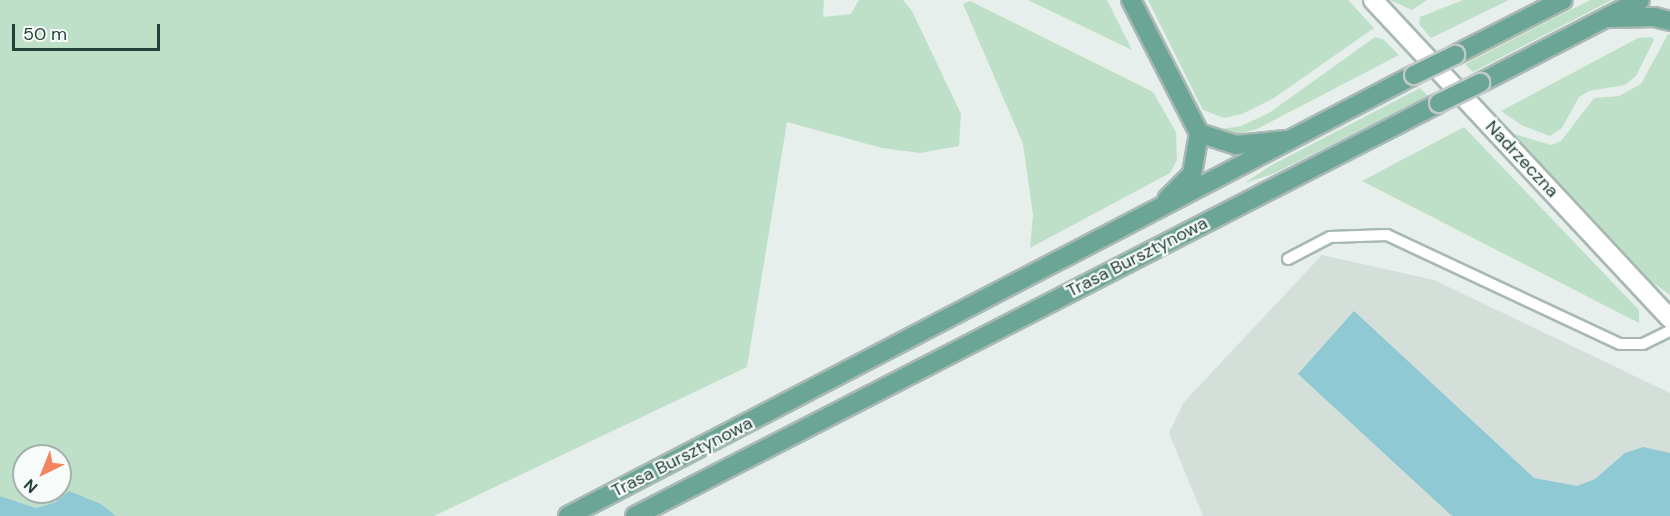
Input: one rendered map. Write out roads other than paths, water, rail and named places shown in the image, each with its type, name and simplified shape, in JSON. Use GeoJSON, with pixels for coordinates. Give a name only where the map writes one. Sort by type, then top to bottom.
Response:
{"type":"FeatureCollection","features":[{"type":"Feature","properties":{"kind":"main road"},"geometry":{"type":"LineString","coordinates":[[1131,0],[1199,133],[1192,174],[1155,211]]}},
{"type":"Feature","properties":{"kind":"main road","name":"Trasa Bursztynowa"},"geometry":{"type":"LineString","coordinates":[[568,516],[992,298],[1414,75],[1563,0]]}},
{"type":"Feature","properties":{"kind":"main road","name":"Trasa Bursztynowa"},"geometry":{"type":"LineString","coordinates":[[635,516],[1640,0]]}},
{"type":"Feature","properties":{"kind":"main road"},"geometry":{"type":"LineString","coordinates":[[1606,18],[1654,17],[1670,21]]}},
{"type":"Feature","properties":{"kind":"main road"},"geometry":{"type":"LineString","coordinates":[[1199,133],[1236,145],[1291,140]]}},
{"type":"Feature","properties":{"kind":"street","name":"Nadrzeczna"},"geometry":{"type":"LineString","coordinates":[[1373,0],[1670,319]]}},
{"type":"Feature","properties":{"kind":"lane"},"geometry":{"type":"LineString","coordinates":[[1288,259],[1330,237],[1387,235],[1620,344],[1643,344],[1670,331]]}},
{"type":"Feature","properties":{"kind":"water"},"geometry":{"type":"Polygon","coordinates":[[[1354,311],[1534,478],[1577,486],[1595,479],[1625,453],[1643,447],[1670,453],[1670,516],[1452,516],[1298,374],[1354,311]]]}},
{"type":"Feature","properties":{"kind":"water"},"geometry":{"type":"Polygon","coordinates":[[[72,492],[101,504],[116,516],[0,516],[0,496],[12,500],[12,504],[24,504],[36,508],[49,504],[72,504],[72,492]]]}}]}
